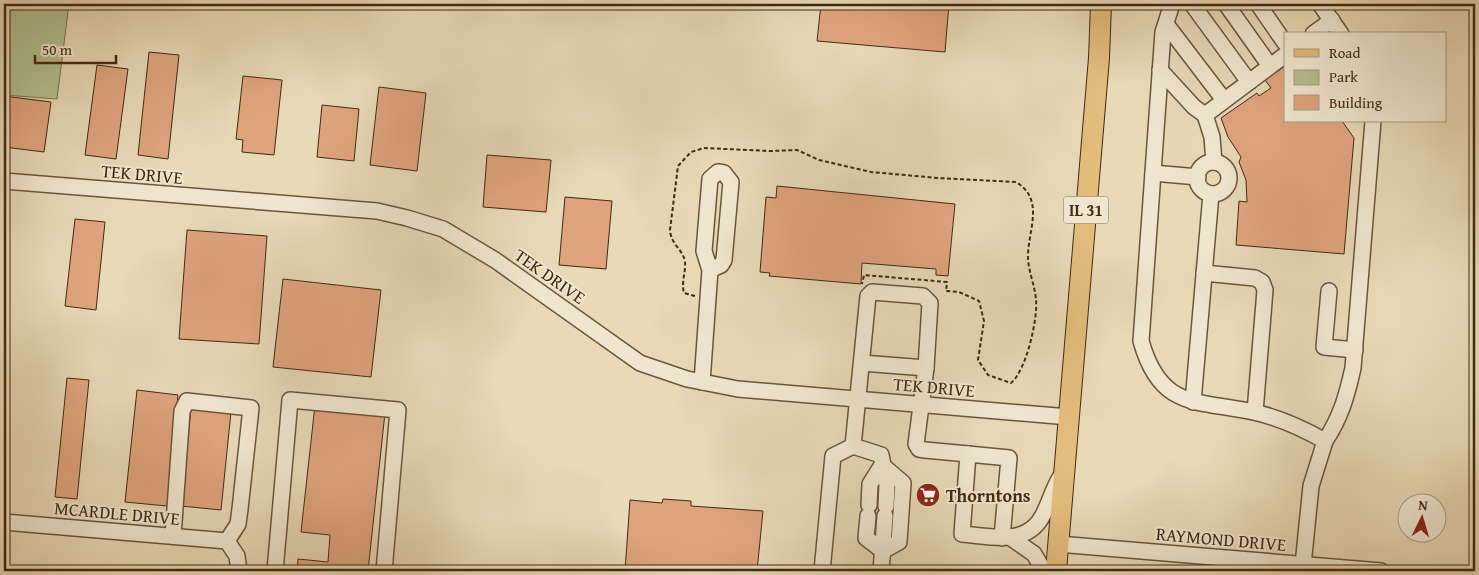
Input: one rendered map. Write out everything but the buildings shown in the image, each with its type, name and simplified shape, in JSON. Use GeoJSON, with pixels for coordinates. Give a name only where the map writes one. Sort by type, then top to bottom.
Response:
{"type":"FeatureCollection","features":[{"type":"Feature","properties":{"kind":"main road","name":"IL 31"},"geometry":{"type":"LineString","coordinates":[[1056,571],[1101,4]]}},
{"type":"Feature","properties":{"kind":"street"},"geometry":{"type":"LineString","coordinates":[[1172,4],[1166,24],[1160,70],[1141,341],[1145,357],[1154,375],[1168,389],[1184,399],[1287,420],[1325,440]]}},
{"type":"Feature","properties":{"kind":"street"},"geometry":{"type":"LineString","coordinates":[[1192,4],[1249,82]]}},
{"type":"Feature","properties":{"kind":"street"},"geometry":{"type":"LineString","coordinates":[[1226,4],[1270,66]]}},
{"type":"Feature","properties":{"kind":"street"},"geometry":{"type":"LineString","coordinates":[[1258,4],[1284,42]]}},
{"type":"Feature","properties":{"kind":"street"},"geometry":{"type":"LineString","coordinates":[[1320,4],[1340,32]]}},
{"type":"Feature","properties":{"kind":"street"},"geometry":{"type":"LineString","coordinates":[[1317,32],[1332,20]]}},
{"type":"Feature","properties":{"kind":"street"},"geometry":{"type":"LineString","coordinates":[[1166,24],[1224,100]]}},
{"type":"Feature","properties":{"kind":"street"},"geometry":{"type":"LineString","coordinates":[[1204,115],[1284,56]]}},
{"type":"Feature","properties":{"kind":"street"},"geometry":{"type":"LineString","coordinates":[[1160,70],[1194,107],[1204,115],[1212,137],[1214,162]]}},
{"type":"Feature","properties":{"kind":"street"},"geometry":{"type":"LineString","coordinates":[[1303,565],[1311,486],[1325,440],[1336,424],[1345,404],[1353,368],[1373,122]]}},
{"type":"Feature","properties":{"kind":"street"},"geometry":{"type":"LineString","coordinates":[[1214,162],[1226,169],[1229,178],[1222,191],[1212,194],[1202,189],[1198,177],[1204,165],[1214,162]]}},
{"type":"Feature","properties":{"kind":"street"},"geometry":{"type":"LineString","coordinates":[[702,382],[710,270],[704,251],[710,179],[718,172],[724,173],[731,182],[724,260],[721,265],[710,270]]}},
{"type":"Feature","properties":{"kind":"street"},"geometry":{"type":"LineString","coordinates":[[1153,173],[1198,177]]}},
{"type":"Feature","properties":{"kind":"street","name":"TEK DRIVE"},"geometry":{"type":"LineString","coordinates":[[4,181],[377,211],[443,229],[495,260],[640,363],[702,382],[738,389],[1069,417]]}},
{"type":"Feature","properties":{"kind":"street"},"geometry":{"type":"LineString","coordinates":[[1193,402],[1212,194]]}},
{"type":"Feature","properties":{"kind":"street"},"geometry":{"type":"LineString","coordinates":[[1204,273],[1255,278],[1262,282],[1266,290],[1255,412]]}},
{"type":"Feature","properties":{"kind":"street"},"geometry":{"type":"LineString","coordinates":[[854,446],[870,294],[872,292],[923,296],[930,303],[926,368],[916,444],[919,448],[1009,458],[1007,538]]}},
{"type":"Feature","properties":{"kind":"street"},"geometry":{"type":"LineString","coordinates":[[1328,292],[1324,347],[1355,350]]}},
{"type":"Feature","properties":{"kind":"street"},"geometry":{"type":"LineString","coordinates":[[862,363],[926,368]]}},
{"type":"Feature","properties":{"kind":"street"},"geometry":{"type":"LineString","coordinates":[[275,571],[290,400],[398,410],[384,571]]}},
{"type":"Feature","properties":{"kind":"street"},"geometry":{"type":"LineString","coordinates":[[172,536],[182,411],[187,401],[251,408],[238,524],[227,541],[237,556],[239,571]]}},
{"type":"Feature","properties":{"kind":"street"},"geometry":{"type":"LineString","coordinates":[[822,571],[833,456],[854,446],[880,455],[882,465],[895,486],[866,538],[883,551]]}},
{"type":"Feature","properties":{"kind":"street"},"geometry":{"type":"LineString","coordinates":[[968,454],[962,534],[1007,538],[1029,532],[1037,525],[1064,470]]}},
{"type":"Feature","properties":{"kind":"street"},"geometry":{"type":"LineString","coordinates":[[881,571],[883,551],[892,537],[870,484],[882,465]]}},
{"type":"Feature","properties":{"kind":"street"},"geometry":{"type":"LineString","coordinates":[[882,465],[903,483],[904,494],[899,542],[883,551]]}},
{"type":"Feature","properties":{"kind":"street","name":"MCARDLE DRIVE"},"geometry":{"type":"LineString","coordinates":[[4,522],[227,541]]}},
{"type":"Feature","properties":{"kind":"street"},"geometry":{"type":"LineString","coordinates":[[1007,538],[1034,554],[1044,571]]}},
{"type":"Feature","properties":{"kind":"street","name":"RAYMOND DRIVE"},"geometry":{"type":"LineString","coordinates":[[1058,544],[1381,571]]}},
{"type":"Feature","properties":{"kind":"path"},"geometry":{"type":"LineString","coordinates":[[708,297],[690,296],[684,293],[682,287],[685,261],[671,239],[670,230],[678,166],[691,152],[704,148],[770,151],[797,150],[834,164],[871,172],[938,178],[1002,180],[1016,182],[1027,192],[1034,211],[1028,258],[1036,307],[1035,324],[1025,359],[1012,383],[988,375],[978,360],[984,321],[979,301],[959,292],[946,291],[947,282],[864,275],[862,289],[870,294]]}},
{"type":"Feature","properties":{"kind":"green space"},"geometry":{"type":"Polygon","coordinates":[[[4,4],[69,4],[57,99],[4,95],[4,4]]]}},
{"type":"Feature","properties":{"kind":"tunnel"},"geometry":{"type":"LineString","coordinates":[[876,516],[877,505]]}},
{"type":"Feature","properties":{"kind":"place","name":"Thorntons"},"geometry":{"type":"Point","coordinates":[928,495]}}]}
